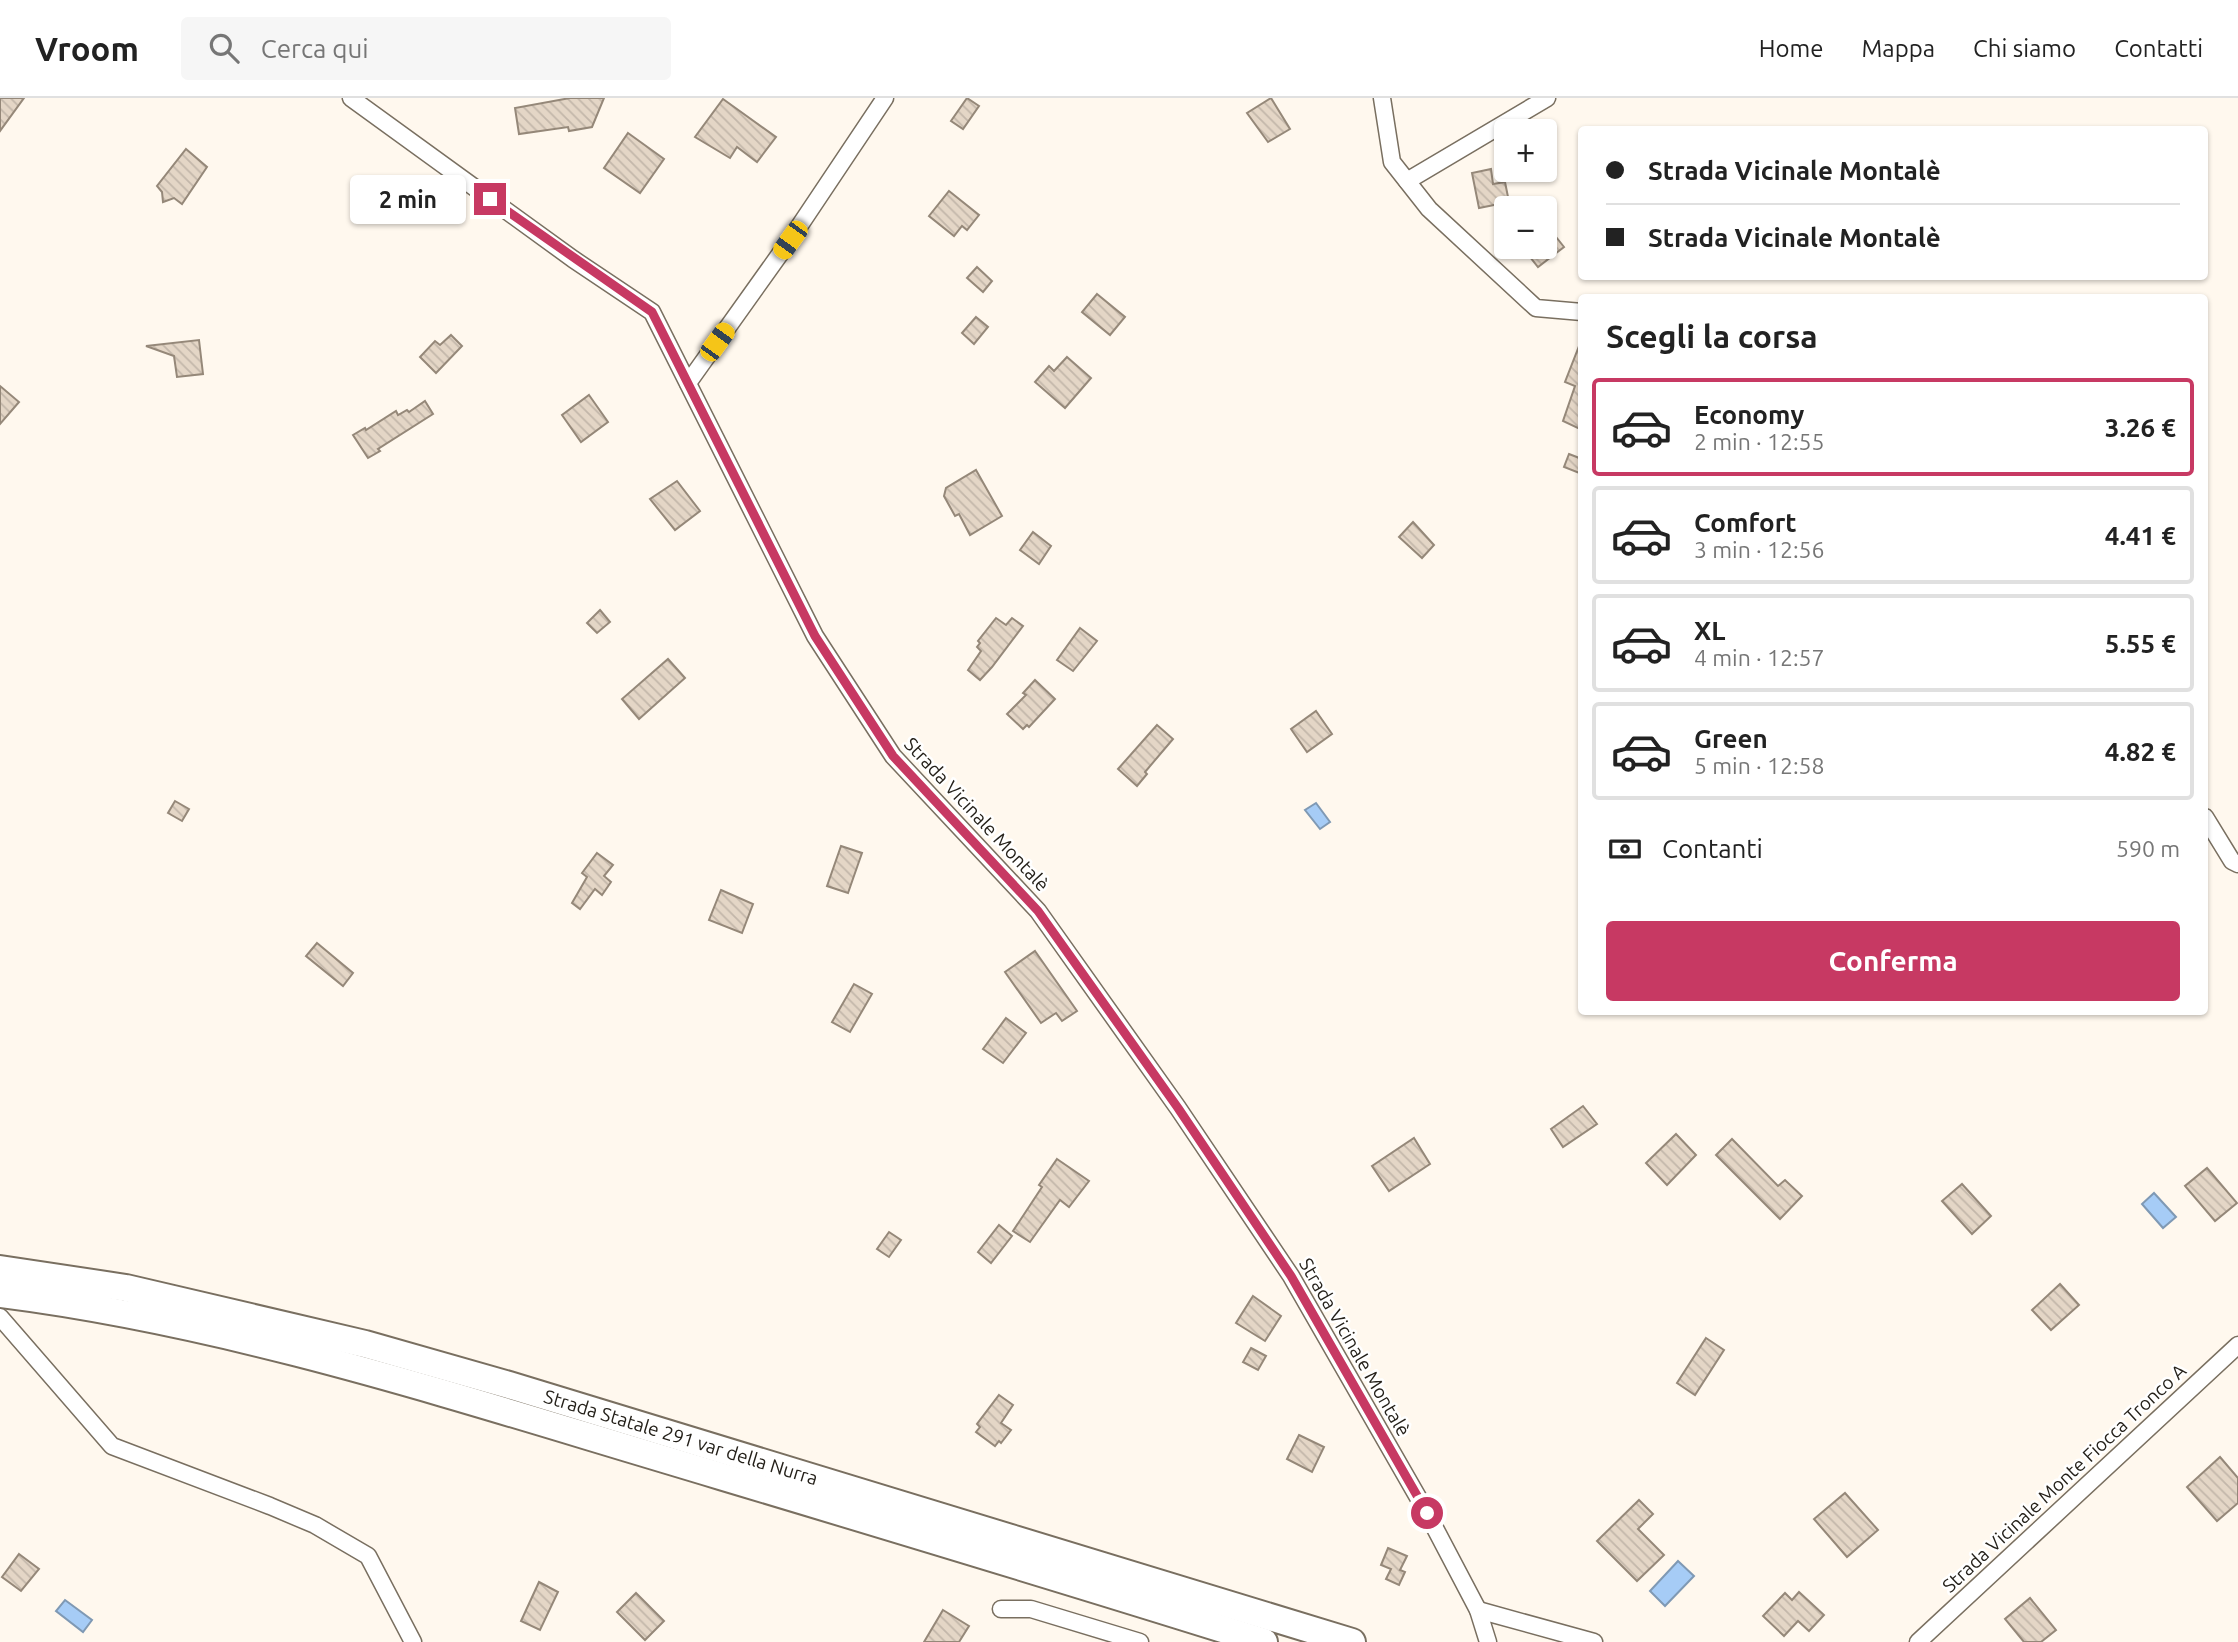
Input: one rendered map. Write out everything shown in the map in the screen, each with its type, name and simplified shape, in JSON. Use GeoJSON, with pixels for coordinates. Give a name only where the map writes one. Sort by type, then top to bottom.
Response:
{"type":"FeatureCollection","features":[{"type":"Feature","properties":{"kind":"highway","name":"Strada Statale 291 var della Nurra"},"geometry":{"type":"LineString","coordinates":[[0,1269],[126,1288],[365,1344],[523,1389],[1352,1642]]}},
{"type":"Feature","properties":{"kind":"highway","name":"Strada Statale 291 var della Nurra"},"geometry":{"type":"LineString","coordinates":[[2,1308],[120,1312],[243,1339],[421,1386],[1094,1588],[1264,1642]]}},
{"type":"Feature","properties":{"kind":"street","name":"Strada Vicinale Montalè"},"geometry":{"type":"LineString","coordinates":[[351,98],[652,312],[815,636],[893,756],[1038,911],[1178,1108],[1291,1276],[1427,1513],[1480,1617],[1488,1642]]}},
{"type":"Feature","properties":{"kind":"street"},"geometry":{"type":"LineString","coordinates":[[688,383],[790,240],[885,98]]}},
{"type":"Feature","properties":{"kind":"street"},"geometry":{"type":"LineString","coordinates":[[1382,98],[1392,162],[1429,209],[1536,308],[1578,312]]}},
{"type":"Feature","properties":{"kind":"street"},"geometry":{"type":"LineString","coordinates":[[1407,181],[1548,98]]}},
{"type":"Feature","properties":{"kind":"street"},"geometry":{"type":"LineString","coordinates":[[2208,822],[2232,861],[2238,864]]}},
{"type":"Feature","properties":{"kind":"street"},"geometry":{"type":"LineString","coordinates":[[2,1308],[112,1446],[316,1525],[368,1556],[413,1642]]}},
{"type":"Feature","properties":{"kind":"street","name":"Strada Vicinale Monte Fiocca Tronco A"},"geometry":{"type":"LineString","coordinates":[[1918,1642],[2238,1345]]}},
{"type":"Feature","properties":{"kind":"street"},"geometry":{"type":"LineString","coordinates":[[1001,1609],[1031,1609],[1140,1642]]}},
{"type":"Feature","properties":{"kind":"street"},"geometry":{"type":"LineString","coordinates":[[1480,1617],[1594,1642]]}},
{"type":"Feature","properties":{"kind":"water"},"geometry":{"type":"Polygon","coordinates":[[[1316,803],[1330,822],[1320,829],[1305,810],[1316,803]]]}},
{"type":"Feature","properties":{"kind":"water"},"geometry":{"type":"Polygon","coordinates":[[[2154,1193],[2176,1217],[2163,1228],[2142,1204],[2154,1193]]]}},
{"type":"Feature","properties":{"kind":"water"},"geometry":{"type":"Polygon","coordinates":[[[1678,1561],[1694,1576],[1665,1606],[1650,1591],[1678,1561]]]}},
{"type":"Feature","properties":{"kind":"water"},"geometry":{"type":"Polygon","coordinates":[[[65,1600],[92,1620],[83,1632],[56,1611],[65,1600]]]}},
{"type":"Feature","properties":{"kind":"building"},"geometry":{"type":"Polygon","coordinates":[[[0,98],[24,98],[0,131],[0,98]]]}},
{"type":"Feature","properties":{"kind":"building"},"geometry":{"type":"Polygon","coordinates":[[[570,98],[604,98],[592,127],[569,131],[568,127],[519,134],[515,108],[570,98]]]}},
{"type":"Feature","properties":{"kind":"building"},"geometry":{"type":"Polygon","coordinates":[[[967,98],[979,106],[963,129],[951,121],[967,98]]]}},
{"type":"Feature","properties":{"kind":"building"},"geometry":{"type":"Polygon","coordinates":[[[1271,98],[1290,129],[1268,142],[1247,113],[1271,98]]]}},
{"type":"Feature","properties":{"kind":"building"},"geometry":{"type":"Polygon","coordinates":[[[723,99],[776,137],[757,162],[737,147],[730,158],[695,137],[723,99]]]}},
{"type":"Feature","properties":{"kind":"building"},"geometry":{"type":"Polygon","coordinates":[[[628,133],[664,159],[640,193],[604,168],[628,133]]]}},
{"type":"Feature","properties":{"kind":"building"},"geometry":{"type":"Polygon","coordinates":[[[186,149],[207,167],[182,204],[174,198],[163,202],[162,192],[157,186],[186,149]]]}},
{"type":"Feature","properties":{"kind":"building"},"geometry":{"type":"Polygon","coordinates":[[[1491,169],[1493,184],[1505,182],[1508,196],[1494,196],[1494,205],[1479,208],[1472,173],[1491,169]]]}},
{"type":"Feature","properties":{"kind":"building"},"geometry":{"type":"Polygon","coordinates":[[[949,191],[979,215],[967,230],[962,226],[954,236],[929,216],[949,191]]]}},
{"type":"Feature","properties":{"kind":"building"},"geometry":{"type":"Polygon","coordinates":[[[1557,238],[1564,247],[1557,252],[1557,238]]]}},
{"type":"Feature","properties":{"kind":"building"},"geometry":{"type":"Polygon","coordinates":[[[1532,259],[1548,259],[1538,267],[1532,259]]]}},
{"type":"Feature","properties":{"kind":"building"},"geometry":{"type":"Polygon","coordinates":[[[977,267],[992,281],[983,292],[967,278],[977,267]]]}},
{"type":"Feature","properties":{"kind":"building"},"geometry":{"type":"Polygon","coordinates":[[[1097,294],[1125,317],[1110,335],[1082,312],[1097,294]]]}},
{"type":"Feature","properties":{"kind":"building"},"geometry":{"type":"Polygon","coordinates":[[[976,317],[988,327],[974,344],[962,333],[976,317]]]}},
{"type":"Feature","properties":{"kind":"building"},"geometry":{"type":"Polygon","coordinates":[[[451,335],[462,346],[436,373],[420,357],[435,341],[440,345],[451,335]]]}},
{"type":"Feature","properties":{"kind":"building"},"geometry":{"type":"Polygon","coordinates":[[[199,340],[203,374],[177,377],[174,356],[146,346],[199,340]]]}},
{"type":"Feature","properties":{"kind":"building"},"geometry":{"type":"Polygon","coordinates":[[[1578,349],[1578,428],[1563,421],[1575,386],[1565,382],[1578,349]]]}},
{"type":"Feature","properties":{"kind":"building"},"geometry":{"type":"Polygon","coordinates":[[[1067,357],[1091,378],[1065,408],[1035,382],[1049,366],[1054,371],[1067,357]]]}},
{"type":"Feature","properties":{"kind":"building"},"geometry":{"type":"Polygon","coordinates":[[[0,386],[19,402],[0,424],[0,386]]]}},
{"type":"Feature","properties":{"kind":"building"},"geometry":{"type":"Polygon","coordinates":[[[589,395],[608,422],[581,442],[562,415],[589,395]]]}},
{"type":"Feature","properties":{"kind":"building"},"geometry":{"type":"Polygon","coordinates":[[[425,401],[433,414],[368,458],[353,435],[396,411],[398,415],[407,410],[409,412],[425,401]]]}},
{"type":"Feature","properties":{"kind":"building"},"geometry":{"type":"Polygon","coordinates":[[[1569,454],[1578,457],[1578,472],[1564,467],[1569,454]]]}},
{"type":"Feature","properties":{"kind":"building"},"geometry":{"type":"Polygon","coordinates":[[[976,470],[1002,516],[970,535],[959,514],[955,516],[944,496],[946,488],[976,470]]]}},
{"type":"Feature","properties":{"kind":"building"},"geometry":{"type":"Polygon","coordinates":[[[677,481],[700,511],[675,530],[650,499],[677,481]]]}},
{"type":"Feature","properties":{"kind":"building"},"geometry":{"type":"Polygon","coordinates":[[[1413,522],[1434,545],[1422,558],[1399,537],[1413,522]]]}},
{"type":"Feature","properties":{"kind":"building"},"geometry":{"type":"Polygon","coordinates":[[[1033,532],[1051,546],[1039,564],[1020,550],[1033,532]]]}},
{"type":"Feature","properties":{"kind":"building"},"geometry":{"type":"Polygon","coordinates":[[[600,610],[610,622],[597,633],[587,623],[600,610]]]}},
{"type":"Feature","properties":{"kind":"building"},"geometry":{"type":"Polygon","coordinates":[[[996,618],[1006,625],[1012,618],[1023,626],[980,680],[968,670],[981,651],[977,647],[980,643],[978,641],[996,618]]]}},
{"type":"Feature","properties":{"kind":"building"},"geometry":{"type":"Polygon","coordinates":[[[1080,628],[1097,641],[1073,671],[1057,660],[1080,628]]]}},
{"type":"Feature","properties":{"kind":"building"},"geometry":{"type":"Polygon","coordinates":[[[668,659],[685,678],[639,719],[622,699],[668,659]]]}},
{"type":"Feature","properties":{"kind":"building"},"geometry":{"type":"Polygon","coordinates":[[[1035,680],[1055,699],[1029,727],[1027,725],[1023,729],[1007,714],[1026,695],[1023,693],[1035,680]]]}},
{"type":"Feature","properties":{"kind":"building"},"geometry":{"type":"Polygon","coordinates":[[[1316,711],[1332,734],[1307,752],[1291,729],[1316,711]]]}},
{"type":"Feature","properties":{"kind":"building"},"geometry":{"type":"Polygon","coordinates":[[[1157,725],[1173,739],[1145,772],[1147,774],[1137,786],[1118,769],[1157,725]]]}},
{"type":"Feature","properties":{"kind":"building"},"geometry":{"type":"Polygon","coordinates":[[[175,801],[189,809],[182,821],[168,813],[175,801]]]}},
{"type":"Feature","properties":{"kind":"building"},"geometry":{"type":"Polygon","coordinates":[[[841,846],[862,853],[848,893],[827,886],[841,846]]]}},
{"type":"Feature","properties":{"kind":"building"},"geometry":{"type":"Polygon","coordinates":[[[597,853],[613,865],[604,876],[611,882],[602,895],[595,889],[580,909],[572,903],[587,877],[582,873],[597,853]]]}},
{"type":"Feature","properties":{"kind":"building"},"geometry":{"type":"Polygon","coordinates":[[[721,890],[753,904],[742,933],[709,920],[721,890]]]}},
{"type":"Feature","properties":{"kind":"building"},"geometry":{"type":"Polygon","coordinates":[[[317,943],[353,973],[343,986],[306,956],[317,943]]]}},
{"type":"Feature","properties":{"kind":"building"},"geometry":{"type":"Polygon","coordinates":[[[1035,951],[1077,1011],[1062,1021],[1056,1013],[1041,1023],[1005,972],[1035,951]]]}},
{"type":"Feature","properties":{"kind":"building"},"geometry":{"type":"Polygon","coordinates":[[[854,984],[872,994],[850,1032],[832,1022],[854,984]]]}},
{"type":"Feature","properties":{"kind":"building"},"geometry":{"type":"Polygon","coordinates":[[[1006,1018],[1026,1033],[1003,1063],[983,1049],[1006,1018]]]}},
{"type":"Feature","properties":{"kind":"building"},"geometry":{"type":"Polygon","coordinates":[[[1583,1106],[1597,1124],[1563,1147],[1551,1129],[1583,1106]]]}},
{"type":"Feature","properties":{"kind":"building"},"geometry":{"type":"Polygon","coordinates":[[[1676,1134],[1696,1155],[1667,1185],[1646,1163],[1676,1134]]]}},
{"type":"Feature","properties":{"kind":"building"},"geometry":{"type":"Polygon","coordinates":[[[1414,1138],[1430,1164],[1389,1191],[1372,1166],[1414,1138]]]}},
{"type":"Feature","properties":{"kind":"building"},"geometry":{"type":"Polygon","coordinates":[[[1732,1139],[1778,1186],[1785,1180],[1802,1196],[1780,1219],[1716,1155],[1732,1139]]]}},
{"type":"Feature","properties":{"kind":"building"},"geometry":{"type":"Polygon","coordinates":[[[1057,1159],[1089,1181],[1069,1207],[1060,1200],[1030,1242],[1013,1231],[1057,1159]]]}},
{"type":"Feature","properties":{"kind":"building"},"geometry":{"type":"Polygon","coordinates":[[[2207,1168],[2237,1203],[2215,1221],[2185,1186],[2207,1168]]]}},
{"type":"Feature","properties":{"kind":"building"},"geometry":{"type":"Polygon","coordinates":[[[1962,1184],[1991,1216],[1972,1234],[1942,1201],[1962,1184]]]}},
{"type":"Feature","properties":{"kind":"building"},"geometry":{"type":"Polygon","coordinates":[[[999,1225],[1012,1236],[991,1263],[978,1252],[999,1225]]]}},
{"type":"Feature","properties":{"kind":"building"},"geometry":{"type":"Polygon","coordinates":[[[889,1232],[901,1240],[889,1257],[877,1249],[889,1232]]]}},
{"type":"Feature","properties":{"kind":"building"},"geometry":{"type":"Polygon","coordinates":[[[2060,1284],[2079,1305],[2051,1330],[2032,1310],[2060,1284]]]}},
{"type":"Feature","properties":{"kind":"building"},"geometry":{"type":"Polygon","coordinates":[[[1253,1296],[1281,1316],[1265,1341],[1236,1323],[1253,1296]]]}},
{"type":"Feature","properties":{"kind":"building"},"geometry":{"type":"Polygon","coordinates":[[[1706,1338],[1724,1350],[1695,1395],[1677,1383],[1706,1338]]]}},
{"type":"Feature","properties":{"kind":"building"},"geometry":{"type":"Polygon","coordinates":[[[1251,1348],[1266,1356],[1258,1370],[1243,1362],[1251,1348]]]}},
{"type":"Feature","properties":{"kind":"building"},"geometry":{"type":"Polygon","coordinates":[[[999,1395],[1013,1405],[1001,1423],[1011,1430],[1001,1443],[999,1441],[995,1446],[976,1432],[980,1427],[977,1424],[999,1395]]]}},
{"type":"Feature","properties":{"kind":"building"},"geometry":{"type":"Polygon","coordinates":[[[1299,1435],[1324,1447],[1312,1472],[1287,1459],[1299,1435]]]}},
{"type":"Feature","properties":{"kind":"building"},"geometry":{"type":"Polygon","coordinates":[[[2220,1457],[2238,1478],[2238,1503],[2217,1521],[2187,1487],[2220,1457]]]}},
{"type":"Feature","properties":{"kind":"building"},"geometry":{"type":"Polygon","coordinates":[[[1845,1493],[1878,1530],[1847,1557],[1814,1519],[1845,1493]]]}},
{"type":"Feature","properties":{"kind":"building"},"geometry":{"type":"Polygon","coordinates":[[[1639,1500],[1653,1514],[1638,1529],[1664,1555],[1637,1581],[1597,1541],[1639,1500]]]}},
{"type":"Feature","properties":{"kind":"building"},"geometry":{"type":"Polygon","coordinates":[[[1388,1548],[1407,1556],[1400,1570],[1405,1572],[1399,1585],[1386,1579],[1391,1569],[1381,1565],[1388,1548]]]}},
{"type":"Feature","properties":{"kind":"building"},"geometry":{"type":"Polygon","coordinates":[[[19,1554],[39,1569],[21,1591],[2,1577],[19,1554]]]}},
{"type":"Feature","properties":{"kind":"building"},"geometry":{"type":"Polygon","coordinates":[[[539,1582],[558,1592],[540,1630],[521,1621],[539,1582]]]}},
{"type":"Feature","properties":{"kind":"building"},"geometry":{"type":"Polygon","coordinates":[[[1799,1592],[1824,1615],[1809,1631],[1798,1621],[1784,1636],[1763,1616],[1785,1593],[1792,1600],[1799,1592]]]}},
{"type":"Feature","properties":{"kind":"building"},"geometry":{"type":"Polygon","coordinates":[[[636,1593],[664,1621],[645,1640],[617,1612],[636,1593]]]}},
{"type":"Feature","properties":{"kind":"building"},"geometry":{"type":"Polygon","coordinates":[[[2030,1598],[2056,1630],[2041,1642],[2024,1642],[2005,1619],[2030,1598]]]}},
{"type":"Feature","properties":{"kind":"building"},"geometry":{"type":"Polygon","coordinates":[[[943,1610],[969,1626],[959,1642],[924,1642],[943,1610]]]}},
{"type":"Feature","properties":{"kind":"route"},"geometry":{"type":"LineString","coordinates":[[490,199],[652,312],[815,636],[893,756],[1038,911],[1178,1108],[1291,1276],[1427,1513]]}}]}
